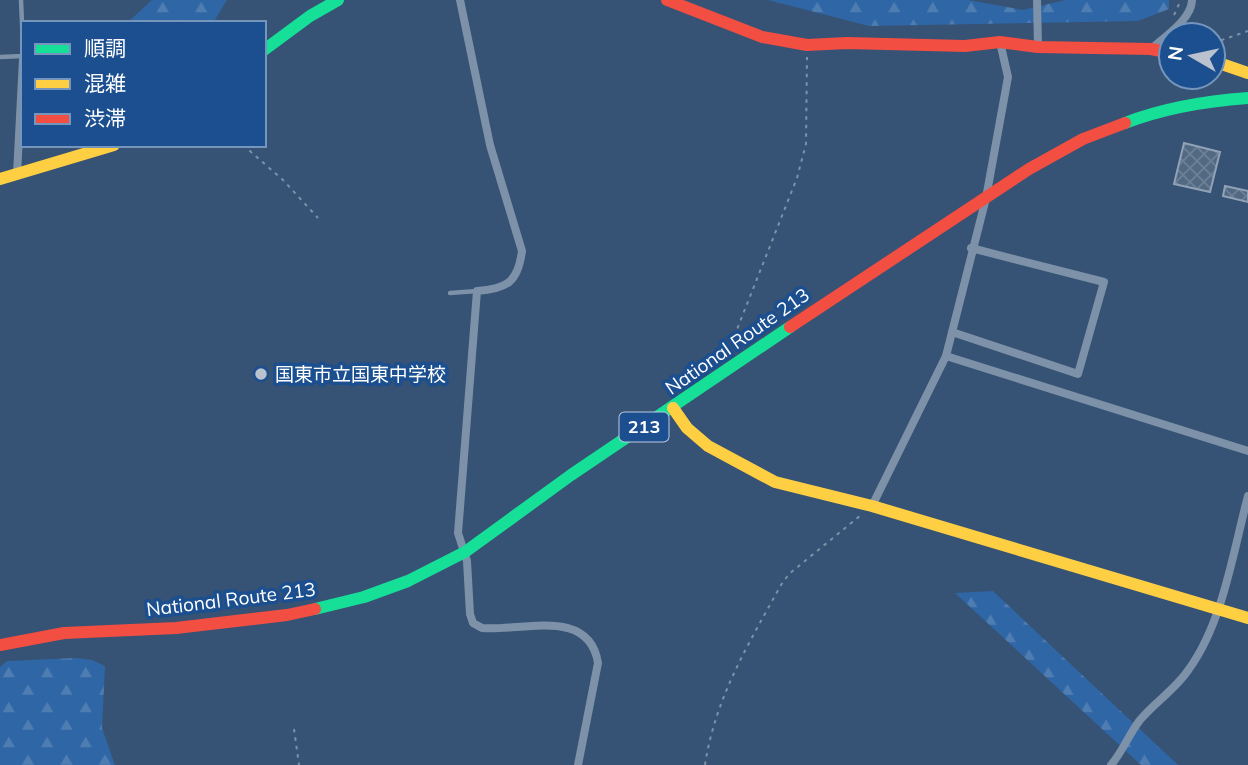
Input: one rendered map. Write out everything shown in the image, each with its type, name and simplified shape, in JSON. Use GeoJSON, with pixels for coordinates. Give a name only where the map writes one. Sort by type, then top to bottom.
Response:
{"type":"FeatureCollection","features":[{"type":"Feature","properties":{"kind":"main road"},"geometry":{"type":"LineString","coordinates":[[266,49],[310,16],[338,0]]}},
{"type":"Feature","properties":{"kind":"main road"},"geometry":{"type":"LineString","coordinates":[[667,0],[762,37],[807,45],[847,43],[965,46],[1000,43],[1038,47],[1157,50]]}},
{"type":"Feature","properties":{"kind":"main road"},"geometry":{"type":"LineString","coordinates":[[1227,66],[1248,73]]}},
{"type":"Feature","properties":{"kind":"main road","name":"National Route 213"},"geometry":{"type":"LineString","coordinates":[[0,645],[64,633],[176,628],[287,615],[364,597],[408,581],[465,552],[571,475],[731,366],[1050,158],[1106,129],[1168,109],[1215,100],[1248,98]]}},
{"type":"Feature","properties":{"kind":"main road"},"geometry":{"type":"LineString","coordinates":[[0,179],[107,147]]}},
{"type":"Feature","properties":{"kind":"main road"},"geometry":{"type":"LineString","coordinates":[[673,408],[687,428],[708,446],[775,482],[872,506],[1248,618]]}},
{"type":"Feature","properties":{"kind":"street"},"geometry":{"type":"LineString","coordinates":[[460,0],[484,121],[522,251],[520,268],[512,280],[496,288],[477,291],[458,533],[467,561],[470,614],[477,626],[489,629],[546,625],[570,628],[580,633],[592,648],[597,657],[597,670],[579,765]]}},
{"type":"Feature","properties":{"kind":"street"},"geometry":{"type":"LineString","coordinates":[[1037,0],[1038,47]]}},
{"type":"Feature","properties":{"kind":"street"},"geometry":{"type":"LineString","coordinates":[[1151,49],[1174,29],[1192,8],[1192,0]]}},
{"type":"Feature","properties":{"kind":"street"},"geometry":{"type":"LineString","coordinates":[[872,506],[946,356],[971,248],[986,198],[1008,77],[1000,43]]}},
{"type":"Feature","properties":{"kind":"street"},"geometry":{"type":"LineString","coordinates":[[17,174],[21,97]]}},
{"type":"Feature","properties":{"kind":"street"},"geometry":{"type":"LineString","coordinates":[[952,332],[1078,374],[1104,282],[971,248]]}},
{"type":"Feature","properties":{"kind":"street"},"geometry":{"type":"LineString","coordinates":[[946,356],[1248,451]]}},
{"type":"Feature","properties":{"kind":"street"},"geometry":{"type":"LineString","coordinates":[[1111,765],[1140,721],[1188,671],[1206,640],[1219,609],[1248,496]]}},
{"type":"Feature","properties":{"kind":"lane"},"geometry":{"type":"LineString","coordinates":[[21,0],[22,21]]}},
{"type":"Feature","properties":{"kind":"lane"},"geometry":{"type":"LineString","coordinates":[[0,57],[21,58]]}},
{"type":"Feature","properties":{"kind":"lane"},"geometry":{"type":"LineString","coordinates":[[450,293],[477,291]]}},
{"type":"Feature","properties":{"kind":"path"},"geometry":{"type":"LineString","coordinates":[[1227,38],[1248,31]]}},
{"type":"Feature","properties":{"kind":"path"},"geometry":{"type":"LineString","coordinates":[[731,366],[727,356],[730,345],[797,178],[806,144],[807,45]]}},
{"type":"Feature","properties":{"kind":"path"},"geometry":{"type":"LineString","coordinates":[[245,147],[283,180],[318,218]]}},
{"type":"Feature","properties":{"kind":"path"},"geometry":{"type":"LineString","coordinates":[[705,765],[716,715],[727,687],[781,585],[789,574],[872,506]]}},
{"type":"Feature","properties":{"kind":"path"},"geometry":{"type":"LineString","coordinates":[[294,729],[299,765]]}},
{"type":"Feature","properties":{"kind":"green space"},"geometry":{"type":"Polygon","coordinates":[[[152,0],[227,0],[214,21],[129,21],[152,0]]]}},
{"type":"Feature","properties":{"kind":"green space"},"geometry":{"type":"Polygon","coordinates":[[[768,0],[968,0],[1023,10],[1065,0],[1169,0],[1169,9],[1138,21],[869,26],[768,0]]]}},
{"type":"Feature","properties":{"kind":"green space"},"geometry":{"type":"Polygon","coordinates":[[[993,591],[1178,765],[1141,765],[955,593],[993,591]]]}},
{"type":"Feature","properties":{"kind":"green space"},"geometry":{"type":"Polygon","coordinates":[[[76,658],[92,660],[105,666],[102,728],[115,765],[0,765],[0,667],[7,661],[76,658]]]}},
{"type":"Feature","properties":{"kind":"building"},"geometry":{"type":"Polygon","coordinates":[[[1184,143],[1220,152],[1210,192],[1174,184],[1184,143]]]}},
{"type":"Feature","properties":{"kind":"building"},"geometry":{"type":"Polygon","coordinates":[[[1225,186],[1248,191],[1248,202],[1223,196],[1225,186]]]}},
{"type":"Feature","properties":{"kind":"traffic: fast"},"geometry":{"type":"LineString","coordinates":[[266,49],[310,16],[338,0]]}},
{"type":"Feature","properties":{"kind":"traffic: fast"},"geometry":{"type":"LineString","coordinates":[[1125,123],[1185,106],[1248,98]]}},
{"type":"Feature","properties":{"kind":"traffic: fast"},"geometry":{"type":"LineString","coordinates":[[315,609],[364,597],[408,581],[465,552],[571,475],[790,327]]}},
{"type":"Feature","properties":{"kind":"traffic: slow"},"geometry":{"type":"LineString","coordinates":[[1227,66],[1248,73]]}},
{"type":"Feature","properties":{"kind":"traffic: slow"},"geometry":{"type":"LineString","coordinates":[[0,179],[107,147]]}},
{"type":"Feature","properties":{"kind":"traffic: slow"},"geometry":{"type":"LineString","coordinates":[[673,408],[687,428],[708,446],[775,482],[872,506],[1248,618]]}},
{"type":"Feature","properties":{"kind":"traffic: jam"},"geometry":{"type":"LineString","coordinates":[[667,0],[762,37],[807,45],[847,43],[965,46],[1000,42],[1038,47],[1157,50]]}},
{"type":"Feature","properties":{"kind":"traffic: jam"},"geometry":{"type":"LineString","coordinates":[[790,327],[1029,169],[1083,139],[1125,123]]}},
{"type":"Feature","properties":{"kind":"traffic: jam"},"geometry":{"type":"LineString","coordinates":[[0,645],[64,633],[176,628],[287,615],[315,609]]}},
{"type":"Feature","properties":{"kind":"place","name":"国東市立国東中学校"},"geometry":{"type":"Point","coordinates":[261,374]}}]}
